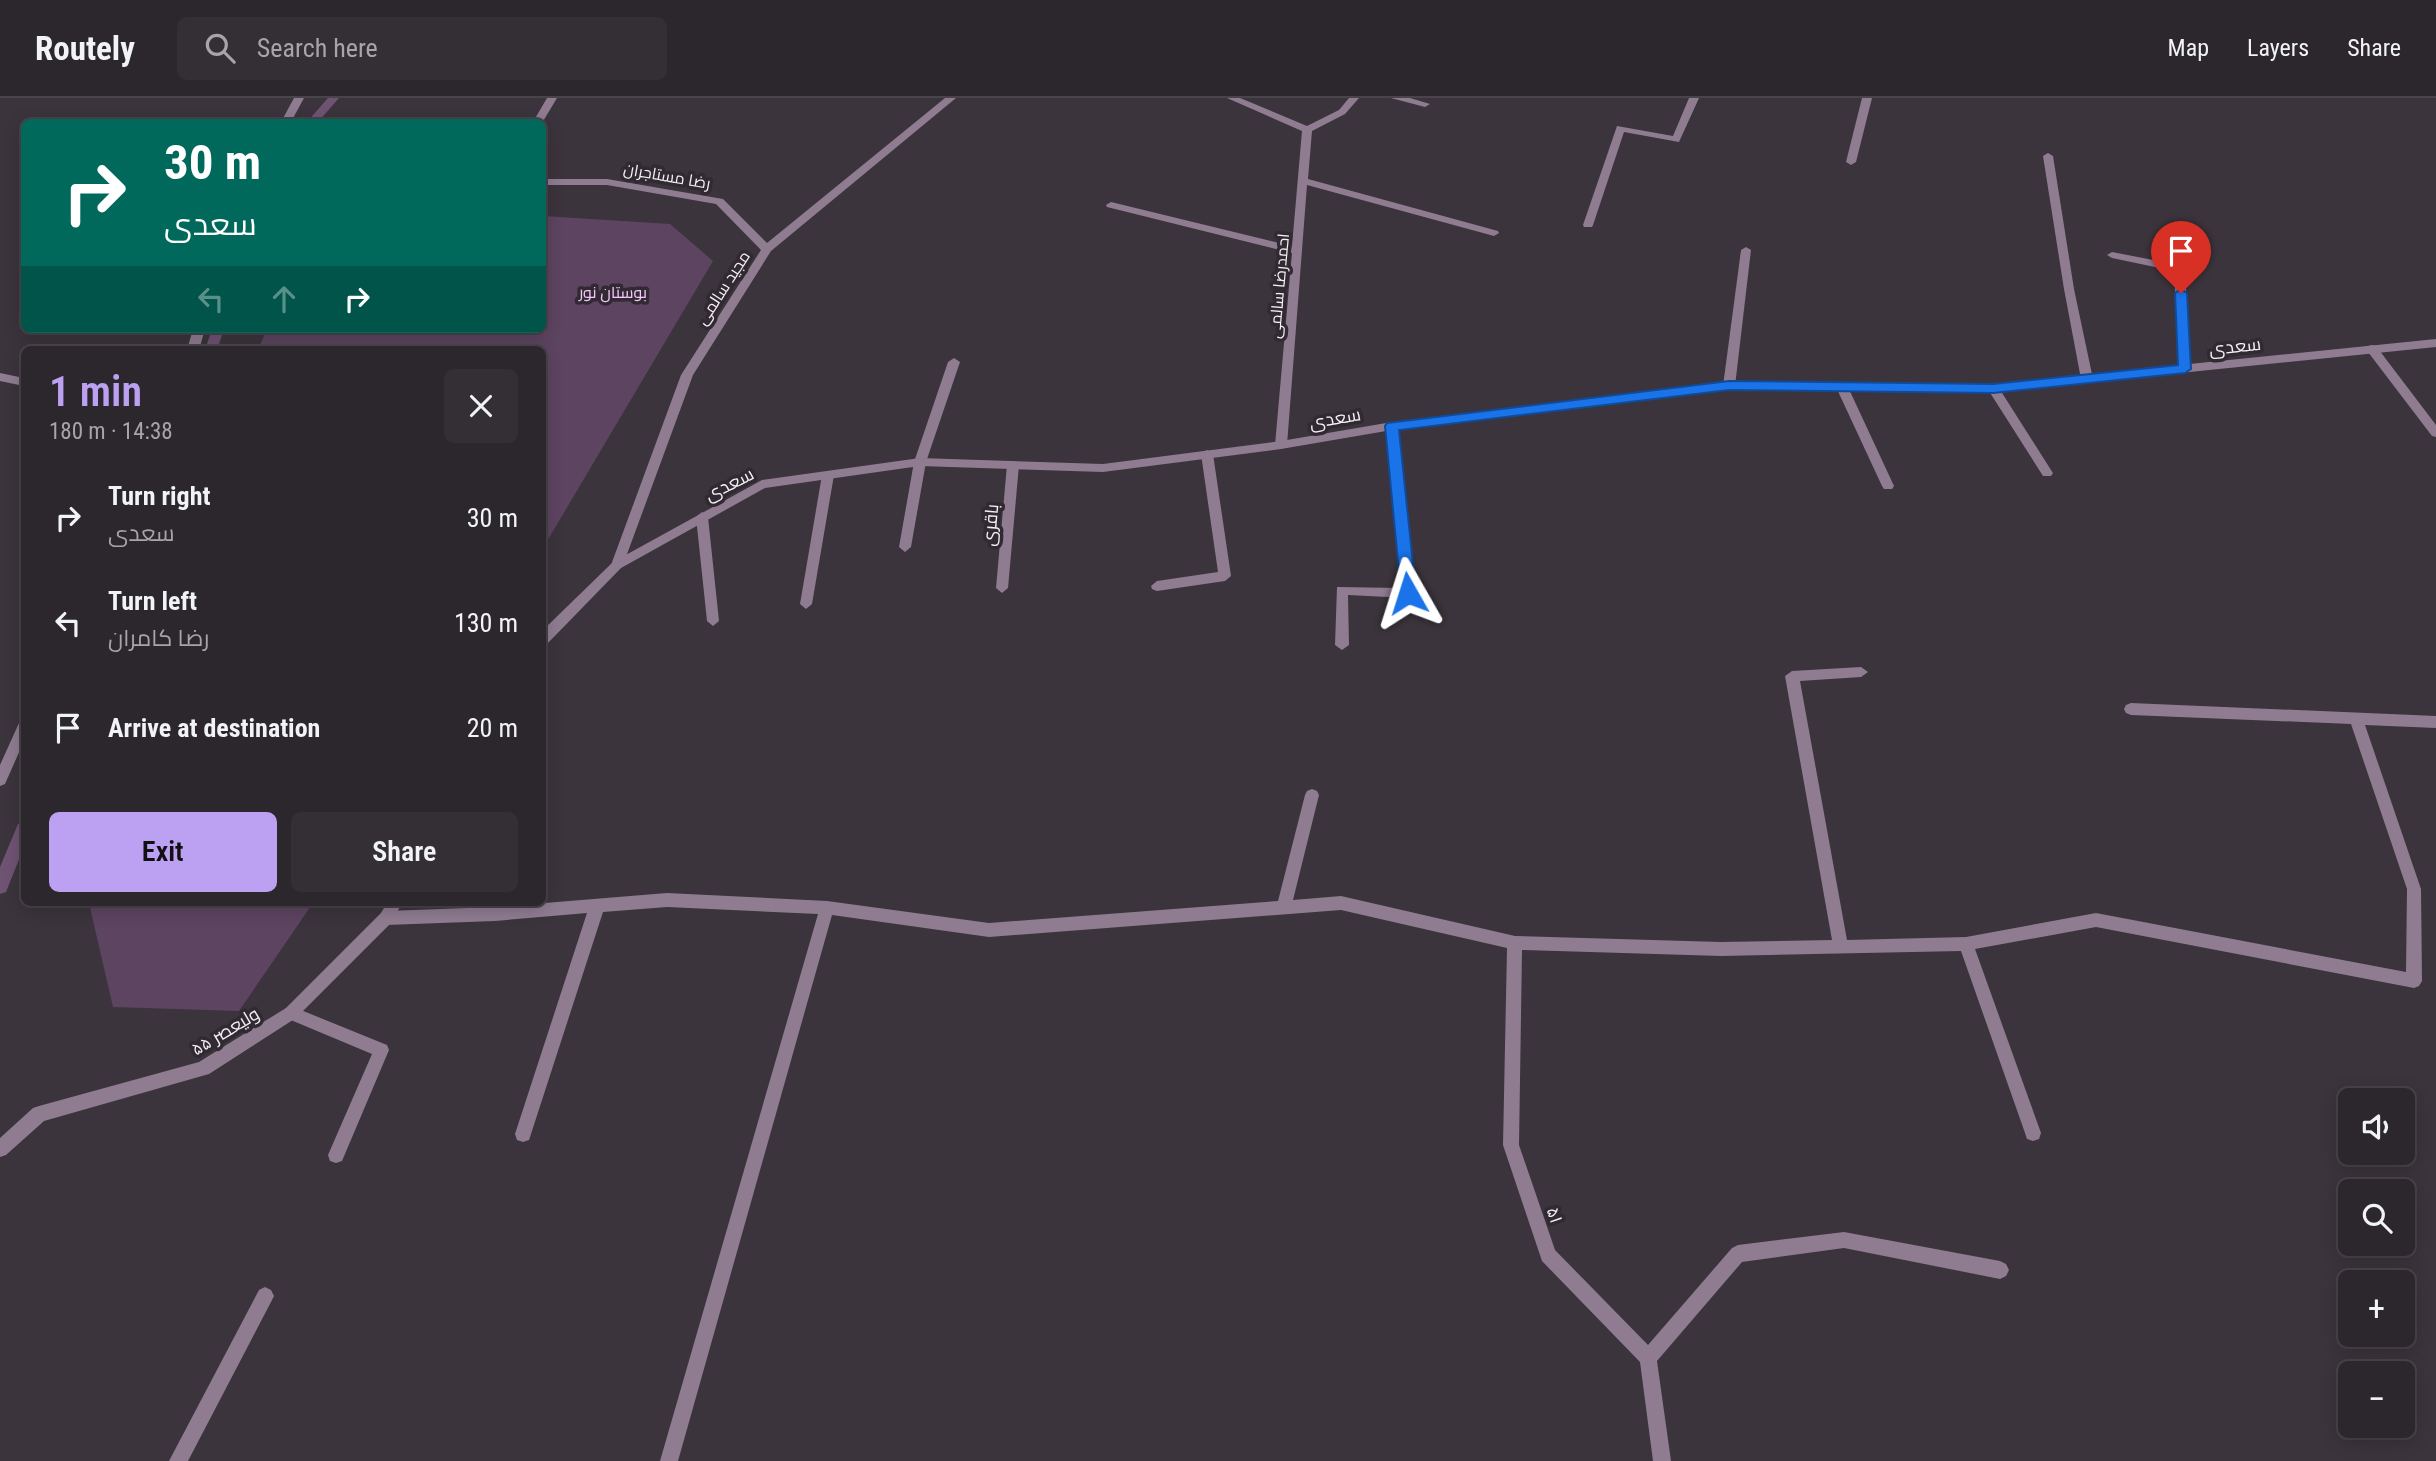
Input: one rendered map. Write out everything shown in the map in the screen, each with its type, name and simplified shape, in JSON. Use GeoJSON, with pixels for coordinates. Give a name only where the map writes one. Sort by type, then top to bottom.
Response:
{"type":"FeatureCollection","features":[{"type":"Feature","properties":{"kind":"street"},"geometry":{"type":"LineString","coordinates":[[288,119],[299,98]]}},
{"type":"Feature","properties":{"kind":"street"},"geometry":{"type":"LineString","coordinates":[[540,119],[552,98]]}},
{"type":"Feature","properties":{"kind":"street","name":"مجید سالمی"},"geometry":{"type":"LineString","coordinates":[[617,565],[687,375],[767,248],[951,98]]}},
{"type":"Feature","properties":{"kind":"street"},"geometry":{"type":"LineString","coordinates":[[1232,98],[1307,130],[1342,112],[1354,98]]}},
{"type":"Feature","properties":{"kind":"street"},"geometry":{"type":"LineString","coordinates":[[1256,108],[1263,98]]}},
{"type":"Feature","properties":{"kind":"street"},"geometry":{"type":"LineString","coordinates":[[1396,98],[1425,104]]}},
{"type":"Feature","properties":{"kind":"street"},"geometry":{"type":"LineString","coordinates":[[1588,225],[1620,128],[1676,140],[1694,98]]}},
{"type":"Feature","properties":{"kind":"street"},"geometry":{"type":"LineString","coordinates":[[1851,162],[1867,98]]}},
{"type":"Feature","properties":{"kind":"street","name":"احمدرضا سالمی"},"geometry":{"type":"LineString","coordinates":[[1281,445],[1307,130]]}},
{"type":"Feature","properties":{"kind":"street"},"geometry":{"type":"LineString","coordinates":[[2048,156],[2069,289],[2087,379]]}},
{"type":"Feature","properties":{"kind":"street"},"geometry":{"type":"LineString","coordinates":[[1303,181],[1494,233]]}},
{"type":"Feature","properties":{"kind":"street","name":"رضا مستاجران"},"geometry":{"type":"LineString","coordinates":[[546,182],[607,182],[719,201],[767,248]]}},
{"type":"Feature","properties":{"kind":"street"},"geometry":{"type":"LineString","coordinates":[[1111,205],[1297,251]]}},
{"type":"Feature","properties":{"kind":"street"},"geometry":{"type":"LineString","coordinates":[[2178,240],[2185,369]]}},
{"type":"Feature","properties":{"kind":"street"},"geometry":{"type":"LineString","coordinates":[[1729,386],[1746,250]]}},
{"type":"Feature","properties":{"kind":"street"},"geometry":{"type":"LineString","coordinates":[[2112,255],[2179,268]]}},
{"type":"Feature","properties":{"kind":"street","name":"سعدی"},"geometry":{"type":"LineString","coordinates":[[546,636],[617,565],[762,484],[917,462],[1103,468],[1281,445],[1392,426],[1729,386],[1993,388],[2436,342]]}},
{"type":"Feature","properties":{"kind":"street"},"geometry":{"type":"LineString","coordinates":[[2371,349],[2436,433]]}},
{"type":"Feature","properties":{"kind":"street"},"geometry":{"type":"LineString","coordinates":[[905,547],[917,462],[954,362]]}},
{"type":"Feature","properties":{"kind":"street"},"geometry":{"type":"LineString","coordinates":[[0,377],[21,381]]}},
{"type":"Feature","properties":{"kind":"street"},"geometry":{"type":"LineString","coordinates":[[1842,387],[1888,486]]}},
{"type":"Feature","properties":{"kind":"street"},"geometry":{"type":"LineString","coordinates":[[1993,388],[2048,473]]}},
{"type":"Feature","properties":{"kind":"street"},"geometry":{"type":"LineString","coordinates":[[1342,645],[1342,590],[1408,593],[1392,426]]}},
{"type":"Feature","properties":{"kind":"street"},"geometry":{"type":"LineString","coordinates":[[1157,586],[1226,576],[1208,454]]}},
{"type":"Feature","properties":{"kind":"street","name":"باقری"},"geometry":{"type":"LineString","coordinates":[[1002,587],[1013,465]]}},
{"type":"Feature","properties":{"kind":"street"},"geometry":{"type":"LineString","coordinates":[[806,604],[828,475]]}},
{"type":"Feature","properties":{"kind":"street"},"geometry":{"type":"LineString","coordinates":[[702,517],[713,621]]}},
{"type":"Feature","properties":{"kind":"street"},"geometry":{"type":"LineString","coordinates":[[1841,947],[1792,677],[1861,672]]}},
{"type":"Feature","properties":{"kind":"street"},"geometry":{"type":"LineString","coordinates":[[2131,709],[2436,722]]}},
{"type":"Feature","properties":{"kind":"street"},"geometry":{"type":"LineString","coordinates":[[386,918],[667,900],[827,908],[989,930],[1341,903],[1515,943],[1721,950],[1966,944],[2096,919],[2414,981],[2414,889],[2356,719]]}},
{"type":"Feature","properties":{"kind":"street"},"geometry":{"type":"LineString","coordinates":[[0,780],[21,734]]}},
{"type":"Feature","properties":{"kind":"street"},"geometry":{"type":"LineString","coordinates":[[1284,908],[1312,796]]}},
{"type":"Feature","properties":{"kind":"street","name":"۵۵ ولیعصر"},"geometry":{"type":"LineString","coordinates":[[0,1149],[39,1114],[202,1069],[291,1013],[386,918],[393,906]]}},
{"type":"Feature","properties":{"kind":"street"},"geometry":{"type":"LineString","coordinates":[[523,1134],[597,906]]}},
{"type":"Feature","properties":{"kind":"street"},"geometry":{"type":"LineString","coordinates":[[669,1461],[827,908]]}},
{"type":"Feature","properties":{"kind":"street","name":"۵۱"},"geometry":{"type":"LineString","coordinates":[[1515,943],[1511,1145],[1548,1255],[1648,1358]]}},
{"type":"Feature","properties":{"kind":"street"},"geometry":{"type":"LineString","coordinates":[[1966,944],[2033,1133]]}},
{"type":"Feature","properties":{"kind":"street"},"geometry":{"type":"LineString","coordinates":[[291,1013],[381,1050],[336,1155]]}},
{"type":"Feature","properties":{"kind":"street"},"geometry":{"type":"LineString","coordinates":[[1662,1461],[1648,1358],[1738,1254],[1844,1240],[2000,1270]]}},
{"type":"Feature","properties":{"kind":"street"},"geometry":{"type":"LineString","coordinates":[[178,1461],[265,1296]]}},
{"type":"Feature","properties":{"kind":"green space","name":"بوستان نور"},"geometry":{"type":"Polygon","coordinates":[[[546,216],[670,224],[713,261],[546,543],[546,346],[260,346],[265,333],[546,333],[546,216]]]}},
{"type":"Feature","properties":{"kind":"green space"},"geometry":{"type":"Polygon","coordinates":[[[90,906],[311,906],[239,1011],[113,1007],[90,906]]]}},
{"type":"Feature","properties":{"kind":"waterway"},"geometry":{"type":"LineString","coordinates":[[315,119],[334,98]]}},
{"type":"Feature","properties":{"kind":"waterway"},"geometry":{"type":"LineString","coordinates":[[212,346],[217,333]]}},
{"type":"Feature","properties":{"kind":"waterway"},"geometry":{"type":"LineString","coordinates":[[0,887],[21,836]]}},
{"type":"Feature","properties":{"kind":"route"},"geometry":{"type":"LineString","coordinates":[[1408,593],[1392,426],[1729,386],[1993,388],[2185,369],[2181,293]]}}]}
